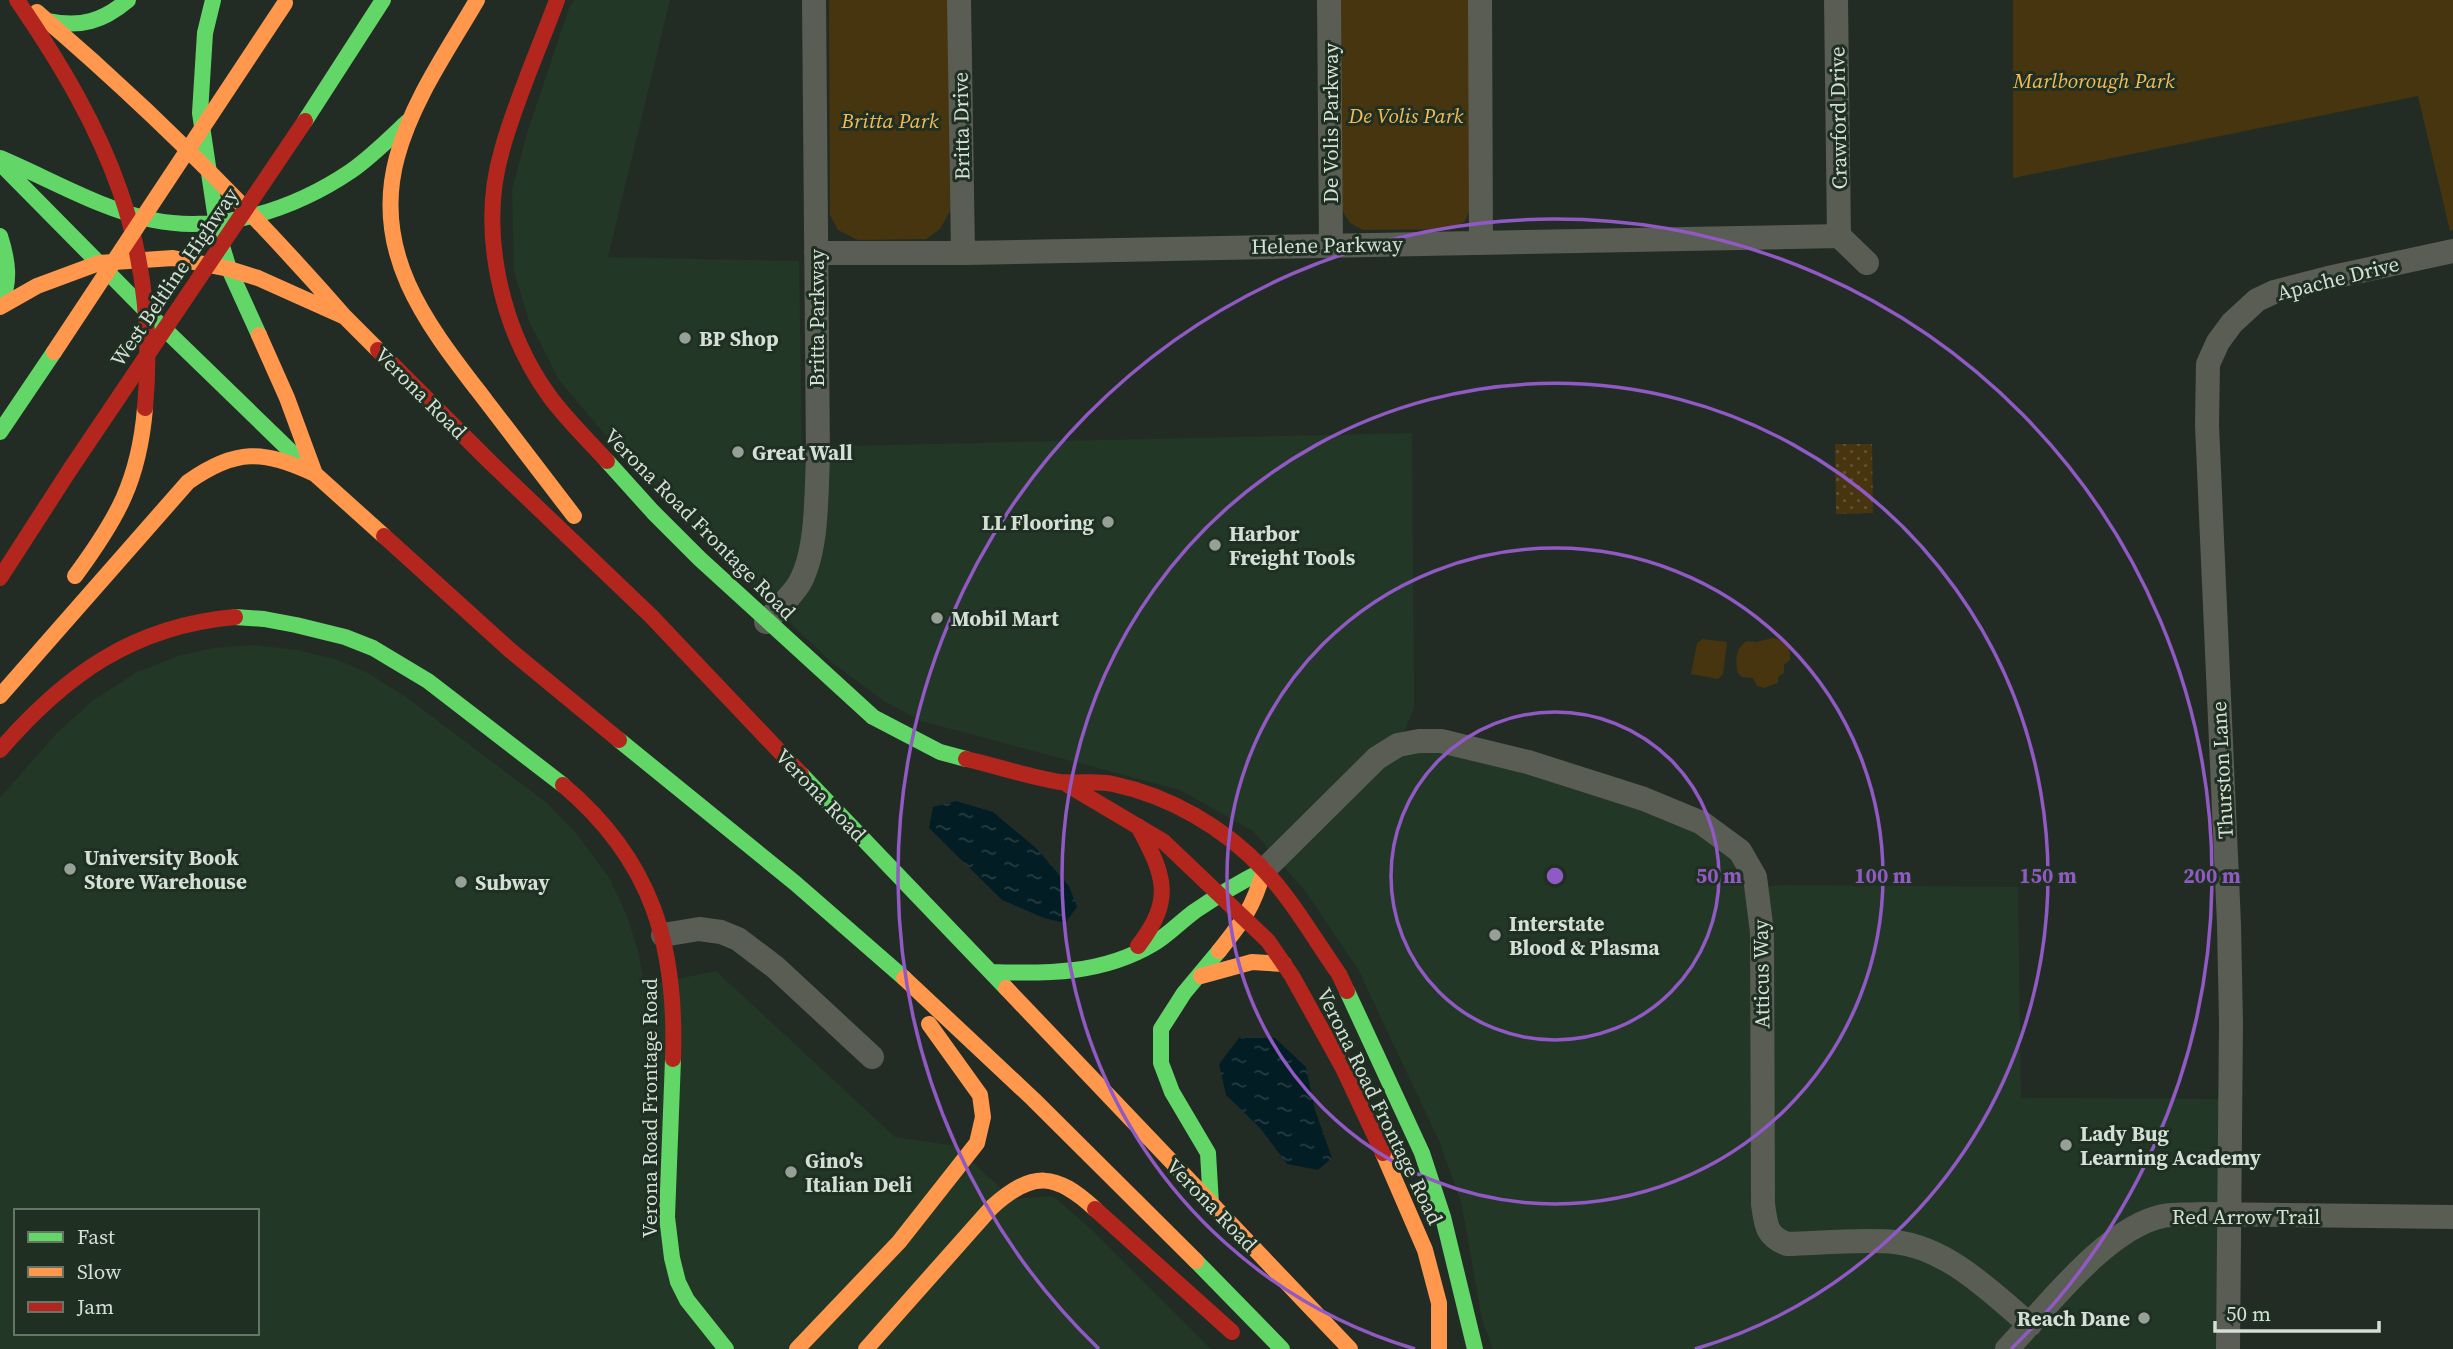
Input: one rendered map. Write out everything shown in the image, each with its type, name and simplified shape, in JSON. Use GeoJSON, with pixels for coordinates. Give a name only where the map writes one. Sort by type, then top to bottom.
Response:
{"type":"FeatureCollection","features":[{"type":"Feature","properties":{"kind":"main road"},"geometry":{"type":"LineString","coordinates":[[17,0],[55,55],[90,116],[107,155],[138,259],[148,313],[145,420],[139,457],[126,496],[110,529],[64,591]]}},
{"type":"Feature","properties":{"kind":"main road","name":"Verona Road"},"geometry":{"type":"LineString","coordinates":[[23,0],[206,166],[286,247],[345,317],[490,462],[651,616],[1350,1349]]}},
{"type":"Feature","properties":{"kind":"main road"},"geometry":{"type":"LineString","coordinates":[[48,21],[68,26],[85,25],[113,13],[128,0]]}},
{"type":"Feature","properties":{"kind":"main road"},"geometry":{"type":"LineString","coordinates":[[213,0],[205,33],[200,113],[216,222],[229,269],[287,398],[315,474]]}},
{"type":"Feature","properties":{"kind":"main road","name":"West Beltline Highway"},"geometry":{"type":"LineString","coordinates":[[0,578],[383,0]]}},
{"type":"Feature","properties":{"kind":"main road"},"geometry":{"type":"LineString","coordinates":[[477,0],[413,116],[397,158],[390,200],[395,252],[405,281],[427,324],[651,616]]}},
{"type":"Feature","properties":{"kind":"main road","name":"Verona Road Frontage Road"},"geometry":{"type":"LineString","coordinates":[[557,0],[500,151],[493,224],[497,273],[515,336],[550,397],[653,512],[766,622],[873,717],[940,752],[1062,782],[1164,842],[1246,918],[1284,964],[1314,1013],[1404,1198],[1425,1250],[1440,1303],[1439,1349]]}},
{"type":"Feature","properties":{"kind":"main road"},"geometry":{"type":"LineString","coordinates":[[0,432],[286,1]]}},
{"type":"Feature","properties":{"kind":"main road"},"geometry":{"type":"LineString","coordinates":[[0,158],[154,220],[192,224],[216,222],[254,215],[291,202],[329,184],[371,156],[413,116]]}},
{"type":"Feature","properties":{"kind":"main road"},"geometry":{"type":"LineString","coordinates":[[0,163],[148,313],[315,474],[537,673],[740,838],[876,952],[939,1009],[1097,1161],[1280,1346]]}},
{"type":"Feature","properties":{"kind":"main road"},"geometry":{"type":"LineString","coordinates":[[0,236],[9,271],[5,296],[0,306]]}},
{"type":"Feature","properties":{"kind":"main road"},"geometry":{"type":"LineString","coordinates":[[0,306],[37,286],[99,264],[173,258],[229,269],[258,278],[345,317]]}},
{"type":"Feature","properties":{"kind":"main road"},"geometry":{"type":"LineString","coordinates":[[0,696],[188,482],[215,464],[246,456],[265,456],[291,463],[315,474]]}},
{"type":"Feature","properties":{"kind":"main road","name":"Verona Road Frontage Road"},"geometry":{"type":"LineString","coordinates":[[0,750],[19,727],[61,686],[127,643],[179,626],[234,617],[290,623],[354,639],[408,666],[559,780],[586,804],[607,828],[632,864],[649,896],[663,935],[670,976],[674,1044],[667,1217],[670,1245],[678,1282],[695,1312],[726,1349]]}},
{"type":"Feature","properties":{"kind":"main road"},"geometry":{"type":"LineString","coordinates":[[0,676],[24,644]]}},
{"type":"Feature","properties":{"kind":"main road","name":"Verona Road Frontage Road"},"geometry":{"type":"LineString","coordinates":[[1062,782],[1091,781],[1114,784],[1176,806],[1222,832],[1264,870],[1286,898],[1339,974],[1427,1167],[1475,1349]]}},
{"type":"Feature","properties":{"kind":"main road"},"geometry":{"type":"LineString","coordinates":[[1108,808],[1159,820]]}},
{"type":"Feature","properties":{"kind":"main road"},"geometry":{"type":"LineString","coordinates":[[1130,955],[1146,937],[1162,909],[1164,886],[1158,863],[1138,826]]}},
{"type":"Feature","properties":{"kind":"main road"},"geometry":{"type":"LineString","coordinates":[[1231,861],[1264,870]]}},
{"type":"Feature","properties":{"kind":"main road"},"geometry":{"type":"LineString","coordinates":[[991,972],[1057,974],[1089,969],[1130,955],[1150,946],[1219,894],[1264,870]]}},
{"type":"Feature","properties":{"kind":"main road"},"geometry":{"type":"LineString","coordinates":[[1211,1204],[1208,1153],[1172,1092],[1161,1063],[1161,1029],[1184,993],[1201,976],[1246,918],[1255,901],[1264,870]]}},
{"type":"Feature","properties":{"kind":"main road"},"geometry":{"type":"LineString","coordinates":[[797,1349],[899,1242],[961,1166],[977,1143],[983,1117],[980,1095],[876,952]]}},
{"type":"Feature","properties":{"kind":"main road"},"geometry":{"type":"LineString","coordinates":[[1201,976],[1242,962],[1267,960],[1284,964]]}},
{"type":"Feature","properties":{"kind":"main road"},"geometry":{"type":"LineString","coordinates":[[868,1349],[999,1200],[1021,1185],[1049,1180],[1076,1191],[1238,1337],[1280,1346]]}},
{"type":"Feature","properties":{"kind":"street","name":"Britta Parkway"},"geometry":{"type":"LineString","coordinates":[[766,622],[799,583],[815,524],[818,458],[814,0]]}},
{"type":"Feature","properties":{"kind":"street","name":"Britta Drive"},"geometry":{"type":"LineString","coordinates":[[959,0],[963,253]]}},
{"type":"Feature","properties":{"kind":"street","name":"De Volis Parkway"},"geometry":{"type":"LineString","coordinates":[[1329,0],[1331,245]]}},
{"type":"Feature","properties":{"kind":"street"},"geometry":{"type":"LineString","coordinates":[[1480,0],[1481,243]]}},
{"type":"Feature","properties":{"kind":"street","name":"Crawford Drive"},"geometry":{"type":"LineString","coordinates":[[1836,0],[1839,236]]}},
{"type":"Feature","properties":{"kind":"street","name":"Helene Parkway"},"geometry":{"type":"LineString","coordinates":[[816,253],[963,253],[1839,236]]}},
{"type":"Feature","properties":{"kind":"street"},"geometry":{"type":"LineString","coordinates":[[1839,236],[1867,263]]}},
{"type":"Feature","properties":{"kind":"street","name":"Apache Drive"},"geometry":{"type":"LineString","coordinates":[[2232,323],[2257,300],[2274,292],[2453,251]]}},
{"type":"Feature","properties":{"kind":"street","name":"Thurston Lane"},"geometry":{"type":"LineString","coordinates":[[2228,1349],[2231,1024],[2229,925],[2207,393],[2208,364],[2218,342],[2232,323]]}},
{"type":"Feature","properties":{"kind":"street","name":"Atticus Way"},"geometry":{"type":"LineString","coordinates":[[1264,870],[1377,758],[1398,745],[1419,741],[1459,744],[1528,762],[1644,799],[1702,823],[1740,850],[1755,877],[1762,932],[1763,1204],[1766,1225],[1774,1239],[1787,1244],[1895,1242],[1919,1248],[1962,1269],[2030,1325]]}},
{"type":"Feature","properties":{"kind":"street"},"geometry":{"type":"LineString","coordinates":[[663,935],[706,930],[728,935],[745,943],[775,967],[872,1057]]}},
{"type":"Feature","properties":{"kind":"street","name":"Red Arrow Trail"},"geometry":{"type":"LineString","coordinates":[[2007,1349],[2085,1265],[2114,1240],[2139,1224],[2163,1216],[2228,1214],[2453,1217]]}},
{"type":"Feature","properties":{"kind":"shaded area"},"geometry":{"type":"Polygon","coordinates":[[[574,0],[670,0],[608,257],[799,261],[802,447],[1412,433],[1414,708],[1399,745],[1441,741],[1724,838],[1750,888],[1782,885],[2018,887],[2021,1098],[2230,1099],[2228,1349],[1493,1349],[1482,1320],[1462,1206],[1440,1143],[1358,969],[1305,891],[1253,831],[1180,790],[921,721],[884,701],[831,662],[749,584],[614,445],[559,380],[529,321],[514,272],[512,190],[527,133],[574,0]]]}},
{"type":"Feature","properties":{"kind":"shaded area"},"geometry":{"type":"Polygon","coordinates":[[[254,645],[297,650],[338,660],[368,673],[406,697],[547,803],[576,833],[610,879],[627,916],[639,954],[644,986],[716,971],[895,1137],[956,1146],[1012,1199],[1053,1196],[1093,1231],[1211,1349],[0,1349],[0,798],[55,735],[92,701],[137,672],[178,656],[213,648],[254,645]]]}},
{"type":"Feature","properties":{"kind":"green space","name":"Britta Park"},"geometry":{"type":"Polygon","coordinates":[[[829,0],[948,0],[950,211],[940,229],[926,239],[858,240],[838,230],[830,215],[829,0]]]}},
{"type":"Feature","properties":{"kind":"green space","name":"De Volis Park"},"geometry":{"type":"Polygon","coordinates":[[[1341,0],[1470,0],[1471,207],[1465,221],[1453,229],[1363,230],[1350,223],[1342,210],[1341,0]]]}},
{"type":"Feature","properties":{"kind":"green space","name":"Marlborough Park"},"geometry":{"type":"Polygon","coordinates":[[[2013,0],[2453,0],[2453,230],[2450,231],[2418,96],[2013,178],[2013,0]]]}},
{"type":"Feature","properties":{"kind":"green space"},"geometry":{"type":"Polygon","coordinates":[[[1835,444],[1872,444],[1873,513],[1836,514],[1835,444]]]}},
{"type":"Feature","properties":{"kind":"green space"},"geometry":{"type":"Polygon","coordinates":[[[1772,638],[1786,644],[1790,660],[1784,665],[1784,673],[1778,677],[1778,683],[1764,688],[1757,686],[1753,678],[1742,677],[1738,673],[1737,655],[1740,647],[1747,641],[1757,642],[1772,638]]]}},
{"type":"Feature","properties":{"kind":"green space"},"geometry":{"type":"Polygon","coordinates":[[[1703,639],[1727,642],[1723,674],[1718,679],[1691,674],[1697,643],[1703,639]]]}},
{"type":"Feature","properties":{"kind":"water"},"geometry":{"type":"Polygon","coordinates":[[[956,801],[993,812],[1036,848],[1069,886],[1077,907],[1065,923],[1044,918],[1002,900],[929,828],[933,807],[956,801]]]}},
{"type":"Feature","properties":{"kind":"water"},"geometry":{"type":"Polygon","coordinates":[[[1239,1038],[1275,1038],[1306,1067],[1315,1110],[1332,1158],[1318,1170],[1287,1164],[1260,1128],[1226,1095],[1219,1064],[1239,1038]]]}},
{"type":"Feature","properties":{"kind":"traffic: fast"},"geometry":{"type":"LineString","coordinates":[[48,21],[71,24],[91,21],[110,13],[128,0]]}},
{"type":"Feature","properties":{"kind":"traffic: fast"},"geometry":{"type":"LineString","coordinates":[[213,0],[205,33],[200,113],[218,233],[229,269],[259,335]]}},
{"type":"Feature","properties":{"kind":"traffic: fast"},"geometry":{"type":"LineString","coordinates":[[305,121],[383,0]]}},
{"type":"Feature","properties":{"kind":"traffic: fast"},"geometry":{"type":"LineString","coordinates":[[0,158],[114,209],[153,220],[204,224],[256,215],[306,197],[358,166],[407,122]]}},
{"type":"Feature","properties":{"kind":"traffic: fast"},"geometry":{"type":"LineString","coordinates":[[0,163],[148,313],[312,472]]}},
{"type":"Feature","properties":{"kind":"traffic: fast"},"geometry":{"type":"LineString","coordinates":[[0,236],[7,271],[6,288],[0,306]]}},
{"type":"Feature","properties":{"kind":"traffic: fast"},"geometry":{"type":"LineString","coordinates":[[0,432],[54,352]]}},
{"type":"Feature","properties":{"kind":"traffic: fast"},"geometry":{"type":"LineString","coordinates":[[607,461],[700,559],[873,717],[940,752],[966,759]]}},
{"type":"Feature","properties":{"kind":"traffic: fast"},"geometry":{"type":"LineString","coordinates":[[235,617],[296,625],[345,637],[373,648],[428,681],[563,785]]}},
{"type":"Feature","properties":{"kind":"traffic: fast"},"geometry":{"type":"LineString","coordinates":[[619,740],[795,883],[904,978]]}},
{"type":"Feature","properties":{"kind":"traffic: fast"},"geometry":{"type":"LineString","coordinates":[[801,774],[1006,988]]}},
{"type":"Feature","properties":{"kind":"traffic: fast"},"geometry":{"type":"LineString","coordinates":[[991,972],[1074,970],[1095,967],[1134,954],[1164,937],[1203,905],[1264,870]]}},
{"type":"Feature","properties":{"kind":"traffic: fast"},"geometry":{"type":"LineString","coordinates":[[1211,1204],[1208,1153],[1172,1092],[1161,1063],[1161,1029],[1184,993],[1219,951]]}},
{"type":"Feature","properties":{"kind":"traffic: fast"},"geometry":{"type":"LineString","coordinates":[[1347,991],[1422,1153],[1443,1217],[1475,1349]]}},
{"type":"Feature","properties":{"kind":"traffic: fast"},"geometry":{"type":"LineString","coordinates":[[673,1059],[667,1217],[672,1258],[678,1282],[687,1300],[726,1349]]}},
{"type":"Feature","properties":{"kind":"traffic: fast"},"geometry":{"type":"LineString","coordinates":[[1196,1261],[1282,1349]]}},
{"type":"Feature","properties":{"kind":"traffic: slow"},"geometry":{"type":"LineString","coordinates":[[477,0],[432,76],[404,136],[397,157],[391,193],[392,227],[410,289],[426,318],[465,374],[574,516]]}},
{"type":"Feature","properties":{"kind":"traffic: slow"},"geometry":{"type":"LineString","coordinates":[[54,352],[285,3]]}},
{"type":"Feature","properties":{"kind":"traffic: slow"},"geometry":{"type":"LineString","coordinates":[[37,12],[197,159],[345,317]]}},
{"type":"Feature","properties":{"kind":"traffic: slow"},"geometry":{"type":"LineString","coordinates":[[0,307],[37,286],[99,263],[173,258],[229,269],[258,278],[345,317],[378,350]]}},
{"type":"Feature","properties":{"kind":"traffic: slow"},"geometry":{"type":"LineString","coordinates":[[259,335],[287,398],[315,474]]}},
{"type":"Feature","properties":{"kind":"traffic: slow"},"geometry":{"type":"LineString","coordinates":[[75,576],[103,536],[124,498],[137,457],[145,408]]}},
{"type":"Feature","properties":{"kind":"traffic: slow"},"geometry":{"type":"LineString","coordinates":[[0,696],[188,482],[221,463],[250,456],[265,457],[315,474],[384,536]]}},
{"type":"Feature","properties":{"kind":"traffic: slow"},"geometry":{"type":"LineString","coordinates":[[1219,951],[1246,914],[1264,870]]}},
{"type":"Feature","properties":{"kind":"traffic: slow"},"geometry":{"type":"LineString","coordinates":[[1201,976],[1252,962],[1284,964]]}},
{"type":"Feature","properties":{"kind":"traffic: slow"},"geometry":{"type":"LineString","coordinates":[[904,978],[1033,1099],[1196,1261]]}},
{"type":"Feature","properties":{"kind":"traffic: slow"},"geometry":{"type":"LineString","coordinates":[[1006,988],[1350,1349]]}},
{"type":"Feature","properties":{"kind":"traffic: slow"},"geometry":{"type":"LineString","coordinates":[[797,1349],[899,1242],[977,1143],[983,1117],[980,1095],[929,1024]]}},
{"type":"Feature","properties":{"kind":"traffic: slow"},"geometry":{"type":"LineString","coordinates":[[1383,1153],[1425,1250],[1439,1303],[1439,1349]]}},
{"type":"Feature","properties":{"kind":"traffic: slow"},"geometry":{"type":"LineString","coordinates":[[866,1349],[992,1207],[1020,1187],[1032,1182],[1056,1183],[1068,1188],[1095,1209]]}},
{"type":"Feature","properties":{"kind":"traffic: jam"},"geometry":{"type":"LineString","coordinates":[[17,0],[77,96],[101,144],[120,192],[135,242],[144,294],[147,349],[145,408]]}},
{"type":"Feature","properties":{"kind":"traffic: jam"},"geometry":{"type":"LineString","coordinates":[[557,0],[502,150],[492,213],[494,246],[499,279],[518,342],[550,397],[607,461]]}},
{"type":"Feature","properties":{"kind":"traffic: jam"},"geometry":{"type":"LineString","coordinates":[[71,468],[305,121]]}},
{"type":"Feature","properties":{"kind":"traffic: jam"},"geometry":{"type":"LineString","coordinates":[[378,350],[651,616],[801,774]]}},
{"type":"Feature","properties":{"kind":"traffic: jam"},"geometry":{"type":"LineString","coordinates":[[0,578],[71,468]]}},
{"type":"Feature","properties":{"kind":"traffic: jam"},"geometry":{"type":"LineString","coordinates":[[384,536],[511,651],[619,740]]}},
{"type":"Feature","properties":{"kind":"traffic: jam"},"geometry":{"type":"LineString","coordinates":[[0,750],[50,699],[76,677],[104,659],[133,643],[164,631],[198,622],[235,617]]}},
{"type":"Feature","properties":{"kind":"traffic: jam"},"geometry":{"type":"LineString","coordinates":[[966,759],[1060,782],[1100,782],[1134,789],[1176,805],[1214,827],[1249,855],[1275,882],[1339,974],[1347,991]]}},
{"type":"Feature","properties":{"kind":"traffic: jam"},"geometry":{"type":"LineString","coordinates":[[563,785],[618,843],[638,875],[653,907],[670,979],[673,1059]]}},
{"type":"Feature","properties":{"kind":"traffic: jam"},"geometry":{"type":"LineString","coordinates":[[1068,785],[1164,842],[1268,941],[1292,976],[1343,1068],[1383,1153]]}},
{"type":"Feature","properties":{"kind":"traffic: jam"},"geometry":{"type":"LineString","coordinates":[[1138,826],[1154,859],[1162,886],[1157,914],[1138,946]]}},
{"type":"Feature","properties":{"kind":"traffic: jam"},"geometry":{"type":"LineString","coordinates":[[1095,1209],[1232,1332]]}},
{"type":"Feature","properties":{"kind":"place","name":"BP Shop"},"geometry":{"type":"Point","coordinates":[685,338]}},
{"type":"Feature","properties":{"kind":"place","name":"Great Wall"},"geometry":{"type":"Point","coordinates":[738,452]}},
{"type":"Feature","properties":{"kind":"place","name":"LL Flooring"},"geometry":{"type":"Point","coordinates":[1108,522]}},
{"type":"Feature","properties":{"kind":"place","name":"Harbor Freight Tools"},"geometry":{"type":"Point","coordinates":[1215,545]}},
{"type":"Feature","properties":{"kind":"place","name":"Mobil Mart"},"geometry":{"type":"Point","coordinates":[937,618]}},
{"type":"Feature","properties":{"kind":"place","name":"University Book Store Warehouse"},"geometry":{"type":"Point","coordinates":[70,869]}},
{"type":"Feature","properties":{"kind":"place","name":"Subway"},"geometry":{"type":"Point","coordinates":[461,882]}},
{"type":"Feature","properties":{"kind":"place","name":"Interstate Blood & Plasma"},"geometry":{"type":"Point","coordinates":[1495,935]}},
{"type":"Feature","properties":{"kind":"place","name":"Lady Bug Learning Academy"},"geometry":{"type":"Point","coordinates":[2066,1145]}},
{"type":"Feature","properties":{"kind":"place","name":"Gino's Italian Deli"},"geometry":{"type":"Point","coordinates":[791,1172]}},
{"type":"Feature","properties":{"kind":"place","name":"Reach Dane"},"geometry":{"type":"Point","coordinates":[2144,1318]}}]}
